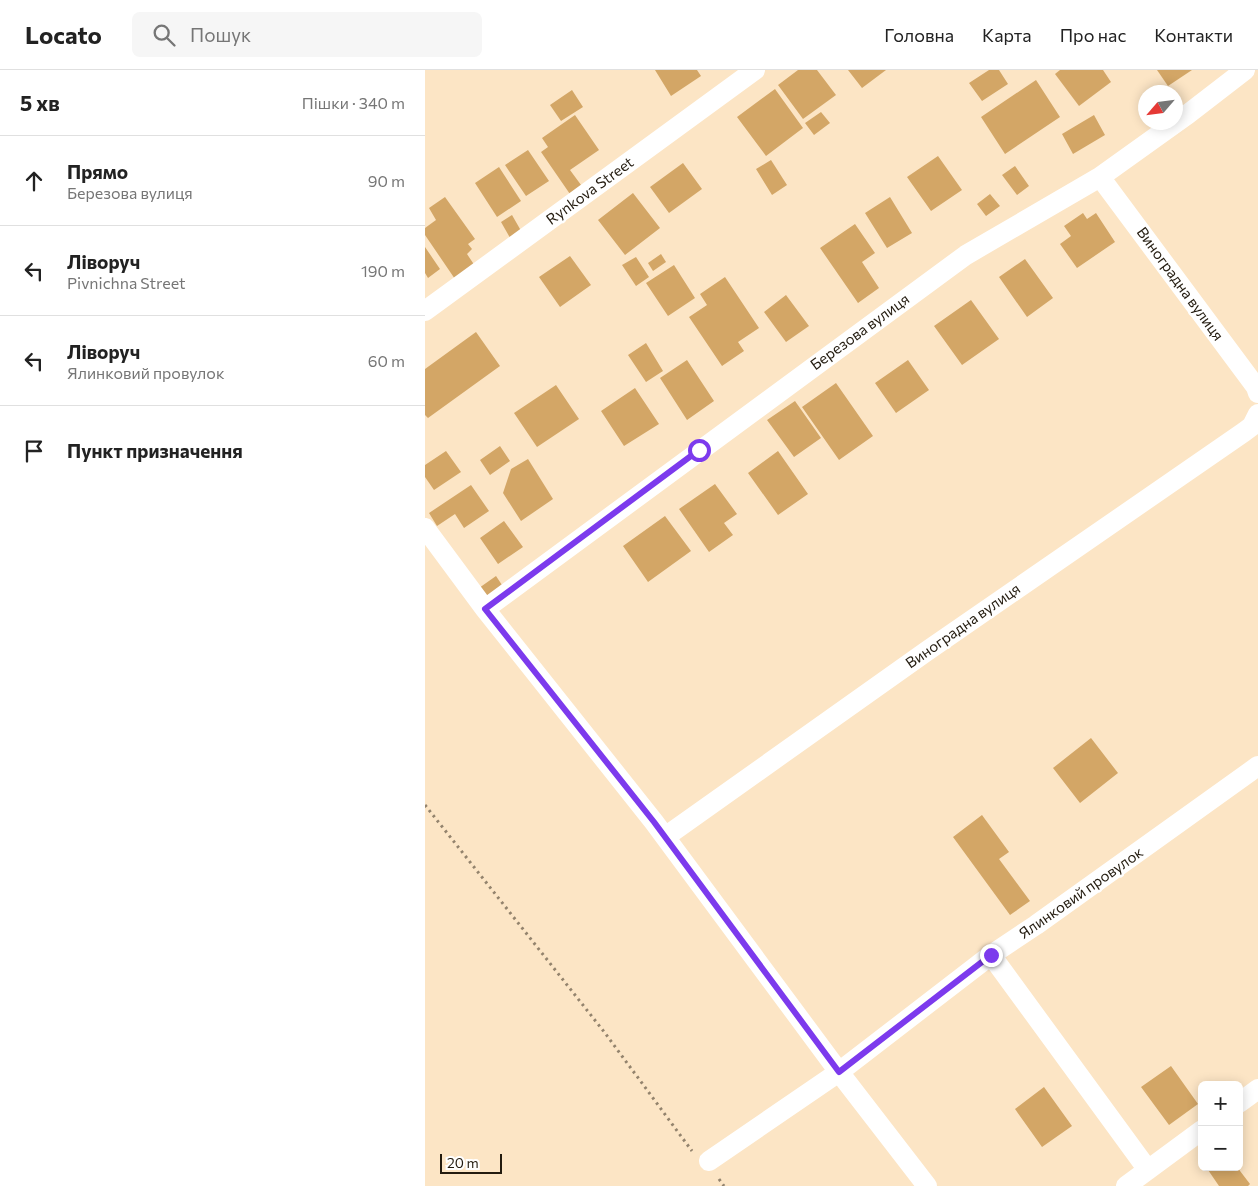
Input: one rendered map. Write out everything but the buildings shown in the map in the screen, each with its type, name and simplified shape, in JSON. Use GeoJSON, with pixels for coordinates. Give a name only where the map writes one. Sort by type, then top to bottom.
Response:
{"type":"FeatureCollection","features":[{"type":"Feature","properties":{"kind":"street","name":"Rynkova Street"},"geometry":{"type":"LineString","coordinates":[[425,311],[755,70]]}},
{"type":"Feature","properties":{"kind":"street","name":"Березова вулиця"},"geometry":{"type":"LineString","coordinates":[[485,609],[966,255],[1101,176],[1188,114],[1245,70]]}},
{"type":"Feature","properties":{"kind":"street","name":"Виноградна вулиця"},"geometry":{"type":"LineString","coordinates":[[1101,176],[1258,393]]}},
{"type":"Feature","properties":{"kind":"street","name":"Виноградна вулиця"},"geometry":{"type":"LineString","coordinates":[[665,837],[927,651],[1244,432],[1252,426],[1258,414]]}},
{"type":"Feature","properties":{"kind":"street"},"geometry":{"type":"LineString","coordinates":[[425,528],[485,609],[665,837],[839,1072],[927,1186]]}},
{"type":"Feature","properties":{"kind":"street","name":"Ялинковий провулок"},"geometry":{"type":"LineString","coordinates":[[709,1161],[839,1072],[991,955],[1036,926],[1258,766]]}},
{"type":"Feature","properties":{"kind":"street"},"geometry":{"type":"LineString","coordinates":[[991,955],[1148,1170]]}},
{"type":"Feature","properties":{"kind":"street"},"geometry":{"type":"LineString","coordinates":[[1243,1100],[1258,1089]]}},
{"type":"Feature","properties":{"kind":"street"},"geometry":{"type":"LineString","coordinates":[[1126,1186],[1198,1133]]}},
{"type":"Feature","properties":{"kind":"path"},"geometry":{"type":"LineString","coordinates":[[425,805],[605,1033],[695,1156],[709,1161],[724,1186]]}},
{"type":"Feature","properties":{"kind":"route"},"geometry":{"type":"LineString","coordinates":[[699,450],[485,609],[654,822],[839,1072],[991,955]]}}]}
